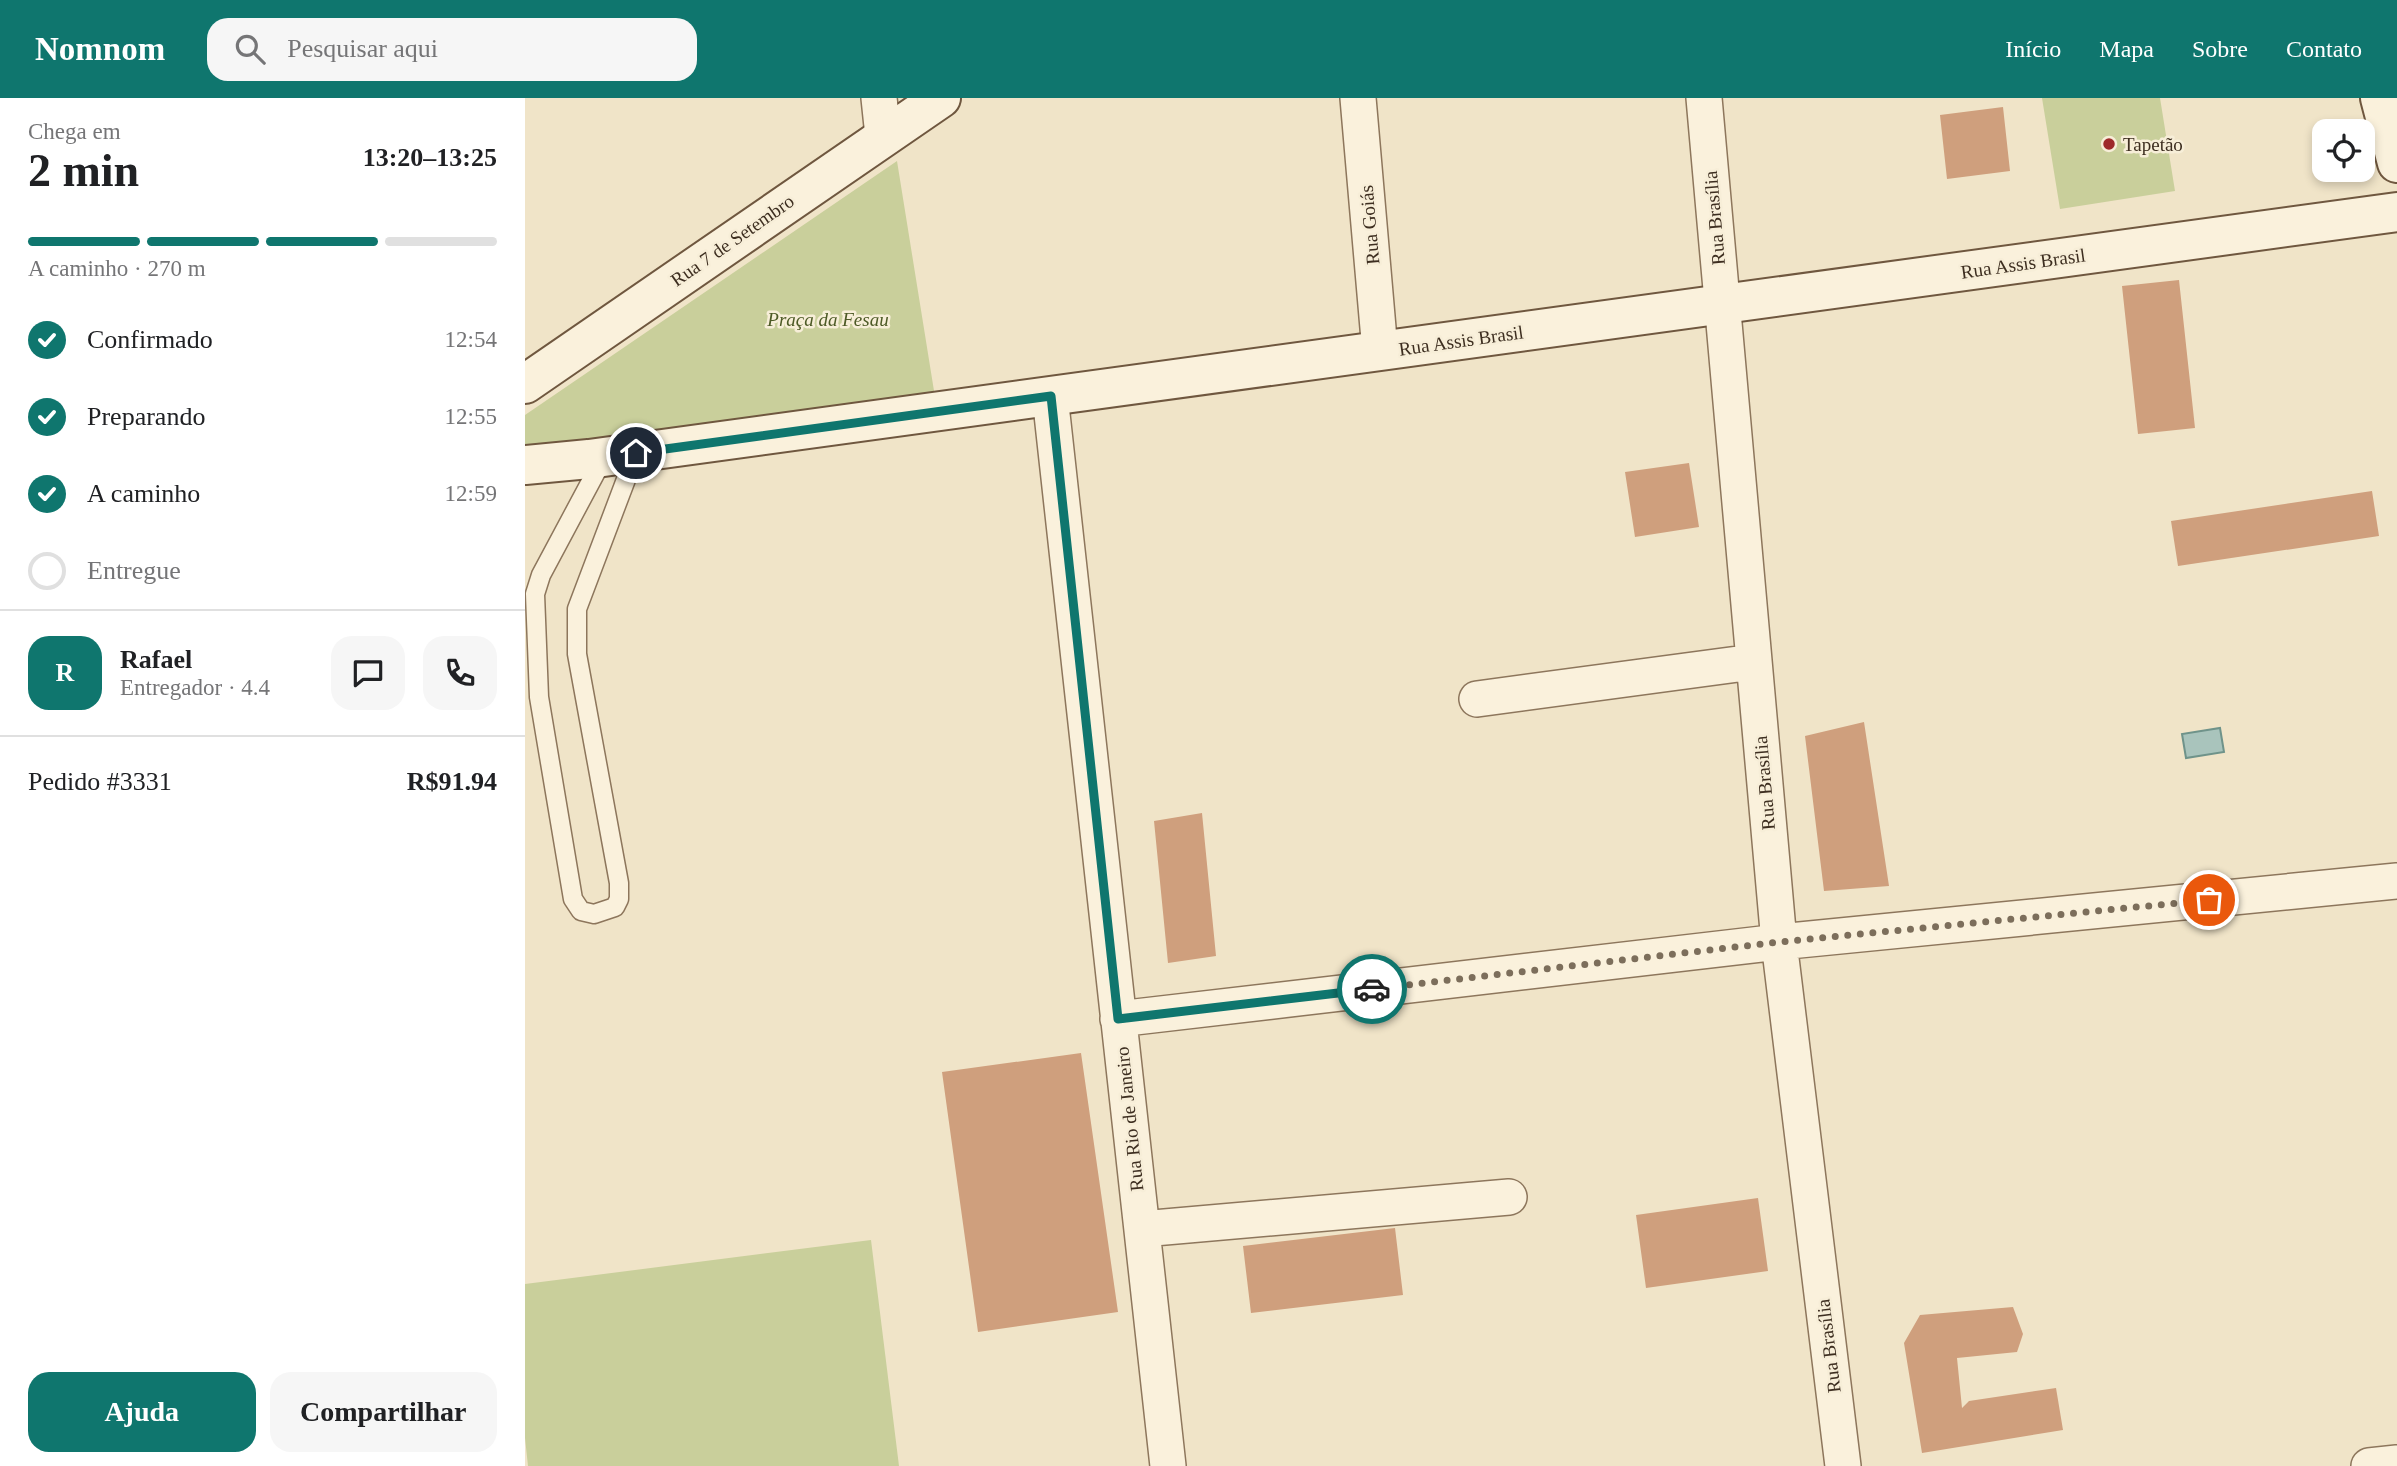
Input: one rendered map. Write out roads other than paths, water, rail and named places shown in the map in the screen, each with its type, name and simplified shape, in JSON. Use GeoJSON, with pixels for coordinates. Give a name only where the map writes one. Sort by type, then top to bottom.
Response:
{"type":"FeatureCollection","features":[{"type":"Feature","properties":{"kind":"main road","name":"Rua 7 de Setembro"},"geometry":{"type":"LineString","coordinates":[[525,384],[941,98]]}},
{"type":"Feature","properties":{"kind":"main road"},"geometry":{"type":"LineString","coordinates":[[2380,98],[2397,163]]}},
{"type":"Feature","properties":{"kind":"main road","name":"Rua Assis Brasil"},"geometry":{"type":"LineString","coordinates":[[525,465],[620,455],[2397,212]]}},
{"type":"Feature","properties":{"kind":"street"},"geometry":{"type":"LineString","coordinates":[[879,98],[883,136]]}},
{"type":"Feature","properties":{"kind":"street","name":"Rua Goiás"},"geometry":{"type":"LineString","coordinates":[[1358,98],[1380,351]]}},
{"type":"Feature","properties":{"kind":"street","name":"Rua Brasília"},"geometry":{"type":"LineString","coordinates":[[1704,98],[1779,942],[1843,1466]]}},
{"type":"Feature","properties":{"kind":"street","name":"Rua Rio de Janeiro"},"geometry":{"type":"LineString","coordinates":[[1051,396],[1168,1466]]}},
{"type":"Feature","properties":{"kind":"street"},"geometry":{"type":"LineString","coordinates":[[1477,699],[1753,662]]}},
{"type":"Feature","properties":{"kind":"street"},"geometry":{"type":"LineString","coordinates":[[1118,1019],[1779,942],[2397,881]]}},
{"type":"Feature","properties":{"kind":"street"},"geometry":{"type":"LineString","coordinates":[[1142,1229],[1509,1198]]}},
{"type":"Feature","properties":{"kind":"street"},"geometry":{"type":"LineString","coordinates":[[2369,1466],[2397,1463]]}},
{"type":"Feature","properties":{"kind":"lane"},"geometry":{"type":"LineString","coordinates":[[620,455],[577,609],[577,654],[619,883],[619,899],[615,907],[594,914],[581,911],[573,899],[539,697],[535,594],[541,575],[620,455]]}},
{"type":"Feature","properties":{"kind":"water"},"geometry":{"type":"Polygon","coordinates":[[[2220,728],[2224,752],[2186,758],[2182,734],[2220,728]]]}},
{"type":"Feature","properties":{"kind":"place","name":"Tapetão"},"geometry":{"type":"Point","coordinates":[2109,144]}},
{"type":"Feature","properties":{"kind":"park label","name":"Praça da Fesau"},"geometry":{"type":"Point","coordinates":[828,319]}}]}
